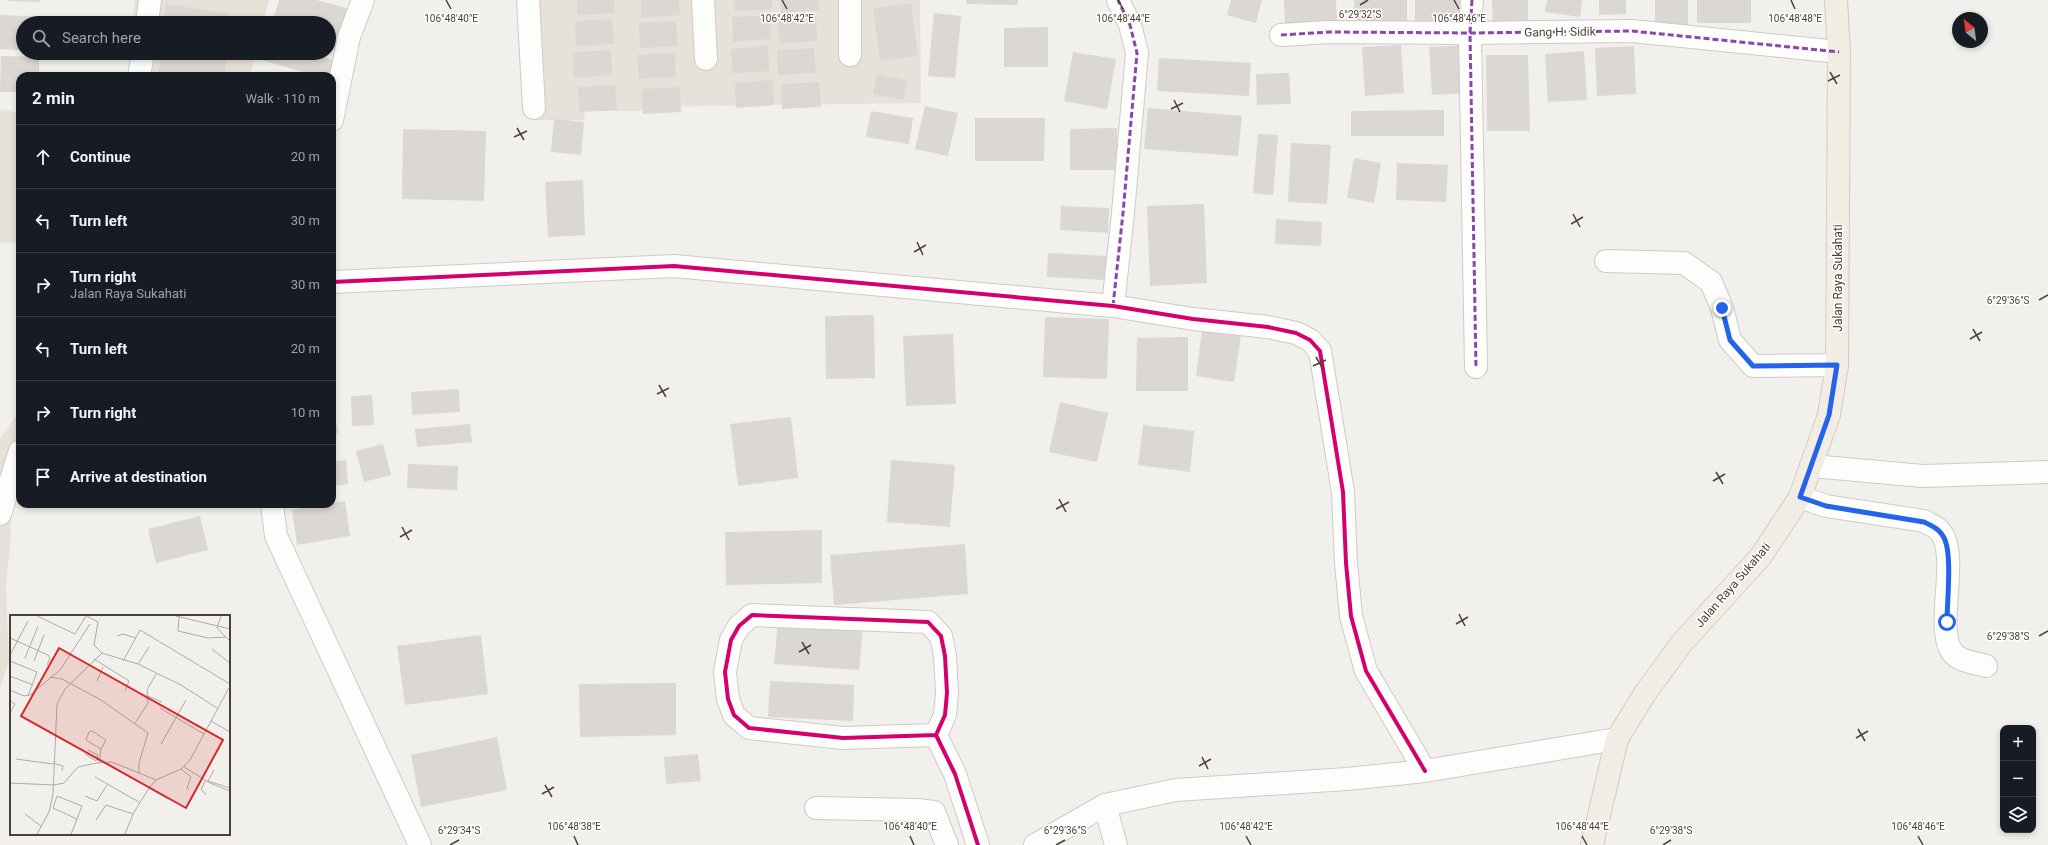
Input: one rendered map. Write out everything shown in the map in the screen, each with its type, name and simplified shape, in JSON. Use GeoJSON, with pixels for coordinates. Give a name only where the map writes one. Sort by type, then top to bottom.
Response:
{"type":"FeatureCollection","features":[{"type":"Feature","properties":{"kind":"main road","name":"Jalan Raya Sukahati"},"geometry":{"type":"LineString","coordinates":[[1592,845],[1617,739],[1644,695],[1681,644],[1761,556],[1800,497],[1829,415],[1837,365],[1839,52],[1836,0]]}},
{"type":"Feature","properties":{"kind":"street"},"geometry":{"type":"LineString","coordinates":[[148,16],[150,0]]}},
{"type":"Feature","properties":{"kind":"street"},"geometry":{"type":"LineString","coordinates":[[336,100],[349,37],[363,0]]}},
{"type":"Feature","properties":{"kind":"street"},"geometry":{"type":"LineString","coordinates":[[528,0],[534,108]]}},
{"type":"Feature","properties":{"kind":"street"},"geometry":{"type":"LineString","coordinates":[[703,0],[706,59]]}},
{"type":"Feature","properties":{"kind":"street"},"geometry":{"type":"LineString","coordinates":[[850,0],[850,55]]}},
{"type":"Feature","properties":{"kind":"street"},"geometry":{"type":"LineString","coordinates":[[1113,306],[1123,213],[1136,53],[1130,25],[1118,0]]}},
{"type":"Feature","properties":{"kind":"street"},"geometry":{"type":"LineString","coordinates":[[1472,0],[1470,33],[1476,367]]}},
{"type":"Feature","properties":{"kind":"street","name":"Gang H. Sidik"},"geometry":{"type":"LineString","coordinates":[[1281,35],[1329,32],[1470,33],[1632,31],[1839,52]]}},
{"type":"Feature","properties":{"kind":"street"},"geometry":{"type":"LineString","coordinates":[[140,72],[141,60]]}},
{"type":"Feature","properties":{"kind":"street"},"geometry":{"type":"LineString","coordinates":[[1606,261],[1684,263],[1711,282],[1722,308],[1730,340],[1753,366],[1837,365]]}},
{"type":"Feature","properties":{"kind":"street"},"geometry":{"type":"LineString","coordinates":[[336,282],[674,266],[1113,306],[1289,332],[1310,340],[1320,351],[1342,492],[1351,616],[1366,670],[1425,771]]}},
{"type":"Feature","properties":{"kind":"street"},"geometry":{"type":"LineString","coordinates":[[0,514],[16,464]]}},
{"type":"Feature","properties":{"kind":"street"},"geometry":{"type":"LineString","coordinates":[[1812,466],[1923,476],[2048,472]]}},
{"type":"Feature","properties":{"kind":"street"},"geometry":{"type":"LineString","coordinates":[[1800,497],[1826,506],[1924,522],[1938,529],[1945,540],[1947,560],[1947,637],[1953,653],[1963,659],[1986,666]]}},
{"type":"Feature","properties":{"kind":"street"},"geometry":{"type":"LineString","coordinates":[[272,508],[276,536],[420,845]]}},
{"type":"Feature","properties":{"kind":"street"},"geometry":{"type":"LineString","coordinates":[[752,616],[928,622],[941,636],[945,656],[947,693],[945,716],[936,735],[843,738],[749,728],[734,716],[728,699],[725,672],[731,640],[739,626],[752,616]]}},
{"type":"Feature","properties":{"kind":"street"},"geometry":{"type":"LineString","coordinates":[[936,735],[955,774],[978,845]]}},
{"type":"Feature","properties":{"kind":"street"},"geometry":{"type":"LineString","coordinates":[[1035,845],[1104,805],[1176,790],[1347,779],[1425,771],[1617,739]]}},
{"type":"Feature","properties":{"kind":"street"},"geometry":{"type":"LineString","coordinates":[[1104,805],[1116,845]]}},
{"type":"Feature","properties":{"kind":"street"},"geometry":{"type":"LineString","coordinates":[[816,808],[917,810],[934,812],[948,845]]}},
{"type":"Feature","properties":{"kind":"shaded area"},"geometry":{"type":"Polygon","coordinates":[[[135,0],[269,0],[265,16],[133,16],[135,0]]]}},
{"type":"Feature","properties":{"kind":"shaded area"},"geometry":{"type":"Polygon","coordinates":[[[526,0],[920,0],[921,103],[651,107],[651,111],[585,111],[584,120],[535,120],[534,72],[526,0]]]}},
{"type":"Feature","properties":{"kind":"shaded area"},"geometry":{"type":"Polygon","coordinates":[[[129,60],[254,60],[251,72],[128,72],[129,60]]]}},
{"type":"Feature","properties":{"kind":"shaded area"},"geometry":{"type":"Polygon","coordinates":[[[0,109],[16,112],[16,242],[0,243],[0,109]]]}},
{"type":"Feature","properties":{"kind":"shaded area"},"geometry":{"type":"Polygon","coordinates":[[[16,416],[16,475],[11,491],[11,538],[6,585],[9,662],[0,687],[0,439],[16,416]]]}},
{"type":"Feature","properties":{"kind":"building"},"geometry":{"type":"Polygon","coordinates":[[[7,0],[40,0],[39,2],[7,0]]]}},
{"type":"Feature","properties":{"kind":"building"},"geometry":{"type":"Polygon","coordinates":[[[279,0],[316,0],[350,9],[341,39],[336,37],[336,16],[274,16],[279,0]]]}},
{"type":"Feature","properties":{"kind":"building"},"geometry":{"type":"Polygon","coordinates":[[[577,0],[614,0],[615,13],[577,15],[577,0]]]}},
{"type":"Feature","properties":{"kind":"building"},"geometry":{"type":"Polygon","coordinates":[[[641,0],[679,0],[680,15],[641,18],[641,0]]]}},
{"type":"Feature","properties":{"kind":"building"},"geometry":{"type":"Polygon","coordinates":[[[734,0],[772,0],[772,9],[735,11],[734,0]]]}},
{"type":"Feature","properties":{"kind":"building"},"geometry":{"type":"Polygon","coordinates":[[[780,0],[818,0],[819,10],[781,13],[780,0]]]}},
{"type":"Feature","properties":{"kind":"building"},"geometry":{"type":"Polygon","coordinates":[[[966,0],[1018,0],[1018,5],[966,4],[966,0]]]}},
{"type":"Feature","properties":{"kind":"building"},"geometry":{"type":"Polygon","coordinates":[[[1231,0],[1262,0],[1256,23],[1227,15],[1231,0]]]}},
{"type":"Feature","properties":{"kind":"building"},"geometry":{"type":"Polygon","coordinates":[[[1284,0],[1336,0],[1337,24],[1285,25],[1284,0]]]}},
{"type":"Feature","properties":{"kind":"building"},"geometry":{"type":"Polygon","coordinates":[[[1354,0],[1407,0],[1407,24],[1355,25],[1354,0]]]}},
{"type":"Feature","properties":{"kind":"building"},"geometry":{"type":"Polygon","coordinates":[[[1415,0],[1467,0],[1468,23],[1415,25],[1415,0]]]}},
{"type":"Feature","properties":{"kind":"building"},"geometry":{"type":"Polygon","coordinates":[[[1492,0],[1528,0],[1528,30],[1493,31],[1492,0]]]}},
{"type":"Feature","properties":{"kind":"building"},"geometry":{"type":"Polygon","coordinates":[[[1547,0],[1582,0],[1580,17],[1545,12],[1547,0]]]}},
{"type":"Feature","properties":{"kind":"building"},"geometry":{"type":"Polygon","coordinates":[[[1599,0],[1626,0],[1626,14],[1599,15],[1599,0]]]}},
{"type":"Feature","properties":{"kind":"building"},"geometry":{"type":"Polygon","coordinates":[[[1655,0],[1688,0],[1688,32],[1655,33],[1655,0]]]}},
{"type":"Feature","properties":{"kind":"building"},"geometry":{"type":"Polygon","coordinates":[[[1697,0],[1751,0],[1751,23],[1697,23],[1697,0]]]}},
{"type":"Feature","properties":{"kind":"building"},"geometry":{"type":"Polygon","coordinates":[[[911,3],[918,56],[880,61],[873,8],[911,3]]]}},
{"type":"Feature","properties":{"kind":"building"},"geometry":{"type":"Polygon","coordinates":[[[166,4],[230,14],[230,16],[164,16],[166,4]]]}},
{"type":"Feature","properties":{"kind":"building"},"geometry":{"type":"Polygon","coordinates":[[[934,13],[961,16],[955,78],[928,76],[934,13]]]}},
{"type":"Feature","properties":{"kind":"building"},"geometry":{"type":"Polygon","coordinates":[[[0,15],[24,16],[16,16],[16,50],[0,49],[0,15]]]}},
{"type":"Feature","properties":{"kind":"building"},"geometry":{"type":"Polygon","coordinates":[[[769,15],[771,39],[733,42],[732,17],[769,15]]]}},
{"type":"Feature","properties":{"kind":"building"},"geometry":{"type":"Polygon","coordinates":[[[816,16],[817,41],[779,43],[778,19],[816,16]]]}},
{"type":"Feature","properties":{"kind":"building"},"geometry":{"type":"Polygon","coordinates":[[[612,19],[614,44],[576,46],[575,21],[612,19]]]}},
{"type":"Feature","properties":{"kind":"building"},"geometry":{"type":"Polygon","coordinates":[[[676,21],[678,46],[640,48],[639,23],[676,21]]]}},
{"type":"Feature","properties":{"kind":"building"},"geometry":{"type":"Polygon","coordinates":[[[1048,27],[1048,67],[1004,67],[1004,28],[1048,27]]]}},
{"type":"Feature","properties":{"kind":"building"},"geometry":{"type":"Polygon","coordinates":[[[1401,45],[1404,93],[1365,96],[1362,47],[1401,45]]]}},
{"type":"Feature","properties":{"kind":"building"},"geometry":{"type":"Polygon","coordinates":[[[1468,45],[1470,93],[1432,95],[1429,47],[1468,45]]]}},
{"type":"Feature","properties":{"kind":"building"},"geometry":{"type":"Polygon","coordinates":[[[768,46],[769,71],[732,73],[731,49],[768,46]]]}},
{"type":"Feature","properties":{"kind":"building"},"geometry":{"type":"Polygon","coordinates":[[[1634,46],[1636,94],[1597,96],[1595,48],[1634,46]]]}},
{"type":"Feature","properties":{"kind":"building"},"geometry":{"type":"Polygon","coordinates":[[[814,48],[816,73],[778,75],[777,50],[814,48]]]}},
{"type":"Feature","properties":{"kind":"building"},"geometry":{"type":"Polygon","coordinates":[[[611,50],[612,75],[574,78],[573,52],[611,50]]]}},
{"type":"Feature","properties":{"kind":"building"},"geometry":{"type":"Polygon","coordinates":[[[1584,51],[1587,100],[1548,102],[1545,54],[1584,51]]]}},
{"type":"Feature","properties":{"kind":"building"},"geometry":{"type":"Polygon","coordinates":[[[1073,52],[1116,59],[1107,109],[1064,101],[1073,52]]]}},
{"type":"Feature","properties":{"kind":"building"},"geometry":{"type":"Polygon","coordinates":[[[675,53],[676,77],[639,79],[637,55],[675,53]]]}},
{"type":"Feature","properties":{"kind":"building"},"geometry":{"type":"Polygon","coordinates":[[[1486,55],[1528,55],[1530,131],[1487,131],[1486,55]]]}},
{"type":"Feature","properties":{"kind":"building"},"geometry":{"type":"Polygon","coordinates":[[[1,56],[16,56],[16,60],[39,60],[39,72],[16,72],[16,92],[0,92],[1,56]]]}},
{"type":"Feature","properties":{"kind":"building"},"geometry":{"type":"Polygon","coordinates":[[[1159,58],[1251,63],[1249,96],[1157,91],[1159,58]]]}},
{"type":"Feature","properties":{"kind":"building"},"geometry":{"type":"Polygon","coordinates":[[[161,60],[227,60],[225,72],[159,72],[161,60]]]}},
{"type":"Feature","properties":{"kind":"building"},"geometry":{"type":"Polygon","coordinates":[[[261,60],[333,60],[340,62],[334,72],[303,72],[261,60]]]}},
{"type":"Feature","properties":{"kind":"building"},"geometry":{"type":"Polygon","coordinates":[[[1289,73],[1291,104],[1257,105],[1256,74],[1289,73]]]}},
{"type":"Feature","properties":{"kind":"building"},"geometry":{"type":"Polygon","coordinates":[[[877,74],[907,80],[903,100],[873,94],[877,74]]]}},
{"type":"Feature","properties":{"kind":"building"},"geometry":{"type":"Polygon","coordinates":[[[773,80],[774,105],[736,108],[735,83],[773,80]]]}},
{"type":"Feature","properties":{"kind":"building"},"geometry":{"type":"Polygon","coordinates":[[[819,82],[821,107],[782,109],[781,84],[819,82]]]}},
{"type":"Feature","properties":{"kind":"building"},"geometry":{"type":"Polygon","coordinates":[[[615,85],[617,110],[579,112],[578,87],[615,85]]]}},
{"type":"Feature","properties":{"kind":"building"},"geometry":{"type":"Polygon","coordinates":[[[680,87],[681,112],[643,114],[642,89],[680,87]]]}},
{"type":"Feature","properties":{"kind":"building"},"geometry":{"type":"Polygon","coordinates":[[[925,106],[958,113],[948,156],[915,149],[925,106]]]}},
{"type":"Feature","properties":{"kind":"building"},"geometry":{"type":"Polygon","coordinates":[[[1148,108],[1242,116],[1238,156],[1144,149],[1148,108]]]}},
{"type":"Feature","properties":{"kind":"building"},"geometry":{"type":"Polygon","coordinates":[[[1444,110],[1444,136],[1351,136],[1351,111],[1444,110]]]}},
{"type":"Feature","properties":{"kind":"building"},"geometry":{"type":"Polygon","coordinates":[[[871,111],[913,118],[909,144],[866,137],[871,111]]]}},
{"type":"Feature","properties":{"kind":"building"},"geometry":{"type":"Polygon","coordinates":[[[975,118],[1045,118],[1044,161],[975,161],[975,118]]]}},
{"type":"Feature","properties":{"kind":"building"},"geometry":{"type":"Polygon","coordinates":[[[554,119],[584,122],[581,155],[551,152],[554,119]]]}},
{"type":"Feature","properties":{"kind":"building"},"geometry":{"type":"Polygon","coordinates":[[[1117,128],[1117,170],[1070,170],[1070,129],[1117,128]]]}},
{"type":"Feature","properties":{"kind":"building"},"geometry":{"type":"Polygon","coordinates":[[[403,129],[486,131],[484,201],[402,199],[403,129]]]}},
{"type":"Feature","properties":{"kind":"building"},"geometry":{"type":"Polygon","coordinates":[[[1258,134],[1278,135],[1273,195],[1253,193],[1258,134]]]}},
{"type":"Feature","properties":{"kind":"building"},"geometry":{"type":"Polygon","coordinates":[[[1291,143],[1331,145],[1327,204],[1288,202],[1291,143]]]}},
{"type":"Feature","properties":{"kind":"building"},"geometry":{"type":"Polygon","coordinates":[[[1354,158],[1381,163],[1374,203],[1347,198],[1354,158]]]}},
{"type":"Feature","properties":{"kind":"building"},"geometry":{"type":"Polygon","coordinates":[[[1397,163],[1448,165],[1446,202],[1396,200],[1397,163]]]}},
{"type":"Feature","properties":{"kind":"building"},"geometry":{"type":"Polygon","coordinates":[[[583,180],[585,235],[548,237],[545,182],[583,180]]]}},
{"type":"Feature","properties":{"kind":"building"},"geometry":{"type":"Polygon","coordinates":[[[1204,204],[1207,283],[1150,286],[1147,206],[1204,204]]]}},
{"type":"Feature","properties":{"kind":"building"},"geometry":{"type":"Polygon","coordinates":[[[1061,206],[1109,208],[1108,233],[1060,230],[1061,206]]]}},
{"type":"Feature","properties":{"kind":"building"},"geometry":{"type":"Polygon","coordinates":[[[1276,219],[1322,222],[1321,246],[1275,244],[1276,219]]]}},
{"type":"Feature","properties":{"kind":"building"},"geometry":{"type":"Polygon","coordinates":[[[1048,253],[1108,256],[1107,280],[1047,277],[1048,253]]]}},
{"type":"Feature","properties":{"kind":"building"},"geometry":{"type":"Polygon","coordinates":[[[874,315],[875,378],[826,379],[825,316],[874,315]]]}},
{"type":"Feature","properties":{"kind":"building"},"geometry":{"type":"Polygon","coordinates":[[[1045,317],[1109,319],[1107,379],[1043,377],[1045,317]]]}},
{"type":"Feature","properties":{"kind":"building"},"geometry":{"type":"Polygon","coordinates":[[[1202,330],[1241,335],[1234,382],[1196,376],[1202,330]]]}},
{"type":"Feature","properties":{"kind":"building"},"geometry":{"type":"Polygon","coordinates":[[[953,334],[956,404],[906,406],[903,336],[953,334]]]}},
{"type":"Feature","properties":{"kind":"building"},"geometry":{"type":"Polygon","coordinates":[[[1188,337],[1188,391],[1136,391],[1137,338],[1188,337]]]}},
{"type":"Feature","properties":{"kind":"building"},"geometry":{"type":"Polygon","coordinates":[[[459,389],[460,412],[412,415],[411,392],[459,389]]]}},
{"type":"Feature","properties":{"kind":"building"},"geometry":{"type":"Polygon","coordinates":[[[372,395],[374,425],[352,426],[351,396],[372,395]]]}},
{"type":"Feature","properties":{"kind":"building"},"geometry":{"type":"Polygon","coordinates":[[[1060,402],[1108,413],[1097,462],[1049,452],[1060,402]]]}},
{"type":"Feature","properties":{"kind":"building"},"geometry":{"type":"Polygon","coordinates":[[[791,417],[798,478],[738,486],[730,424],[791,417]]]}},
{"type":"Feature","properties":{"kind":"building"},"geometry":{"type":"Polygon","coordinates":[[[336,423],[338,433],[336,433],[336,423]]]}},
{"type":"Feature","properties":{"kind":"building"},"geometry":{"type":"Polygon","coordinates":[[[470,424],[472,442],[417,447],[415,429],[470,424]]]}},
{"type":"Feature","properties":{"kind":"building"},"geometry":{"type":"Polygon","coordinates":[[[1143,425],[1194,431],[1190,472],[1138,465],[1143,425]]]}},
{"type":"Feature","properties":{"kind":"building"},"geometry":{"type":"Polygon","coordinates":[[[383,444],[391,475],[364,482],[356,451],[383,444]]]}},
{"type":"Feature","properties":{"kind":"building"},"geometry":{"type":"Polygon","coordinates":[[[346,460],[348,484],[336,486],[336,461],[346,460]]]}},
{"type":"Feature","properties":{"kind":"building"},"geometry":{"type":"Polygon","coordinates":[[[891,460],[955,465],[950,527],[887,522],[891,460]]]}},
{"type":"Feature","properties":{"kind":"building"},"geometry":{"type":"Polygon","coordinates":[[[408,464],[458,466],[457,490],[407,488],[408,464]]]}},
{"type":"Feature","properties":{"kind":"building"},"geometry":{"type":"Polygon","coordinates":[[[345,501],[350,536],[297,545],[292,510],[304,508],[336,508],[336,503],[345,501]]]}},
{"type":"Feature","properties":{"kind":"building"},"geometry":{"type":"Polygon","coordinates":[[[200,516],[208,550],[156,563],[148,529],[200,516]]]}},
{"type":"Feature","properties":{"kind":"building"},"geometry":{"type":"Polygon","coordinates":[[[822,530],[822,583],[726,585],[725,532],[822,530]]]}},
{"type":"Feature","properties":{"kind":"building"},"geometry":{"type":"Polygon","coordinates":[[[965,544],[968,594],[834,605],[830,555],[965,544]]]}},
{"type":"Feature","properties":{"kind":"building"},"geometry":{"type":"Polygon","coordinates":[[[778,620],[863,626],[859,670],[774,664],[778,620]]]}},
{"type":"Feature","properties":{"kind":"building"},"geometry":{"type":"Polygon","coordinates":[[[481,635],[488,694],[405,705],[397,646],[481,635]]]}},
{"type":"Feature","properties":{"kind":"building"},"geometry":{"type":"Polygon","coordinates":[[[770,681],[854,685],[853,721],[768,717],[770,681]]]}},
{"type":"Feature","properties":{"kind":"building"},"geometry":{"type":"Polygon","coordinates":[[[676,683],[676,735],[580,737],[579,684],[676,683]]]}},
{"type":"Feature","properties":{"kind":"building"},"geometry":{"type":"Polygon","coordinates":[[[497,737],[507,790],[421,807],[411,755],[497,737]]]}},
{"type":"Feature","properties":{"kind":"building"},"geometry":{"type":"Polygon","coordinates":[[[698,754],[701,781],[666,784],[664,757],[698,754]]]}},
{"type":"Feature","properties":{"kind":"marked path"},"geometry":{"type":"LineString","coordinates":[[1113,306],[1137,53],[1130,25],[1118,0]]}},
{"type":"Feature","properties":{"kind":"marked path"},"geometry":{"type":"LineString","coordinates":[[1472,0],[1470,33],[1476,367]]}},
{"type":"Feature","properties":{"kind":"marked path"},"geometry":{"type":"LineString","coordinates":[[1281,35],[1329,32],[1470,33],[1632,31],[1839,52]]}},
{"type":"Feature","properties":{"kind":"cycle path"},"geometry":{"type":"LineString","coordinates":[[336,282],[674,266],[1113,306],[1193,319],[1268,327],[1296,333],[1310,340],[1320,351],[1343,492],[1346,563],[1351,616],[1366,671],[1425,771]]}},
{"type":"Feature","properties":{"kind":"cycle path"},"geometry":{"type":"LineString","coordinates":[[936,735],[945,715],[947,693],[945,656],[941,636],[928,622],[752,615],[739,626],[731,640],[725,672],[728,699],[734,715],[749,728],[843,738],[936,735],[955,774],[978,845]]}},
{"type":"Feature","properties":{"kind":"route"},"geometry":{"type":"LineString","coordinates":[[1722,308],[1730,340],[1753,366],[1837,365],[1829,415],[1800,497],[1826,506],[1924,522],[1938,529],[1945,540],[1947,560],[1947,622]]}}]}
